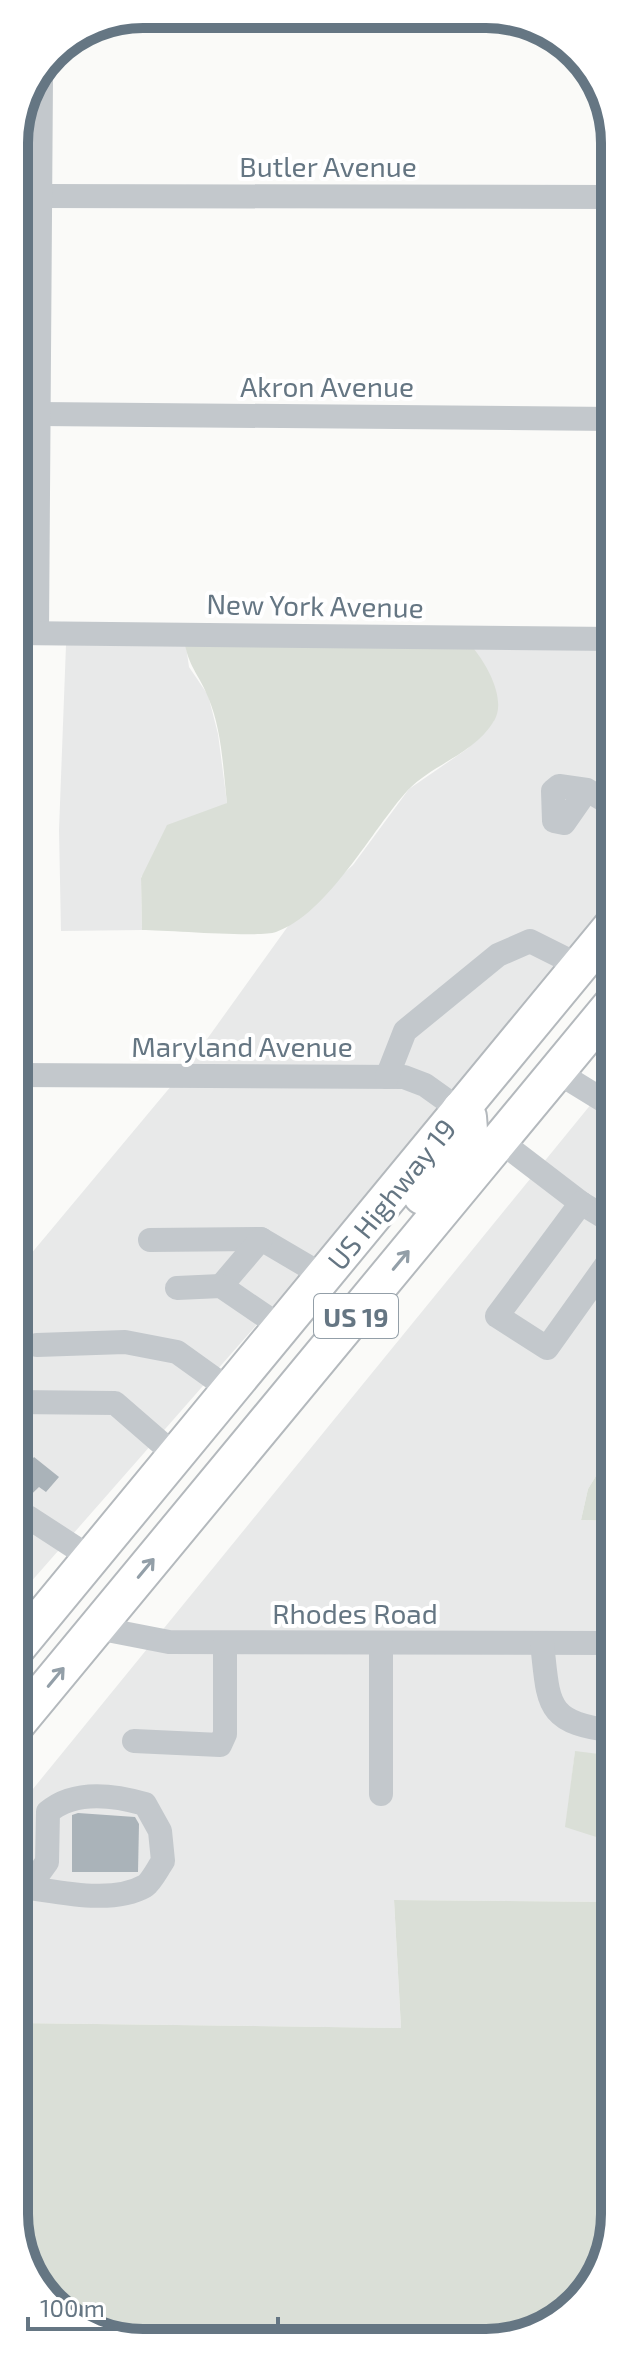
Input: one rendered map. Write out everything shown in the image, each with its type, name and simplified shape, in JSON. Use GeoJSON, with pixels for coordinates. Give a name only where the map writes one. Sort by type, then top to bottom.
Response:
{"type":"FeatureCollection","features":[{"type":"Feature","properties":{"kind":"highway","name":"US Highway 19"},"geometry":{"type":"LineString","coordinates":[[28,1635],[601,940]]}},
{"type":"Feature","properties":{"kind":"highway"},"geometry":{"type":"LineString","coordinates":[[502,1138],[506,1092],[601,975]]}},
{"type":"Feature","properties":{"kind":"highway","name":"US Highway 19"},"geometry":{"type":"LineString","coordinates":[[28,1710],[601,1018]]}},
{"type":"Feature","properties":{"kind":"highway"},"geometry":{"type":"LineString","coordinates":[[331,1345],[357,1275],[465,1144],[469,1124],[460,1110]]}},
{"type":"Feature","properties":{"kind":"highway"},"geometry":{"type":"LineString","coordinates":[[28,1645],[97,1628],[95,1602],[106,1578],[229,1430],[230,1390]]}},
{"type":"Feature","properties":{"kind":"street"},"geometry":{"type":"LineString","coordinates":[[28,601],[40,414],[41,90]]}},
{"type":"Feature","properties":{"kind":"street","name":"Butler Avenue"},"geometry":{"type":"LineString","coordinates":[[41,196],[601,197]]}},
{"type":"Feature","properties":{"kind":"street","name":"Akron Avenue"},"geometry":{"type":"LineString","coordinates":[[40,414],[601,419]]}},
{"type":"Feature","properties":{"kind":"street","name":"New York Avenue"},"geometry":{"type":"LineString","coordinates":[[28,632],[601,639]]}},
{"type":"Feature","properties":{"kind":"street"},"geometry":{"type":"LineString","coordinates":[[587,790],[601,798]]}},
{"type":"Feature","properties":{"kind":"street"},"geometry":{"type":"LineString","coordinates":[[387,1077],[405,1031],[498,955],[530,941],[580,966]]}},
{"type":"Feature","properties":{"kind":"street"},"geometry":{"type":"LineString","coordinates":[[557,1072],[601,1099]]}},
{"type":"Feature","properties":{"kind":"street","name":"Maryland Avenue"},"geometry":{"type":"LineString","coordinates":[[28,1075],[404,1077],[425,1085],[460,1110]]}},
{"type":"Feature","properties":{"kind":"street"},"geometry":{"type":"LineString","coordinates":[[502,1138],[581,1203],[601,1215]]}},
{"type":"Feature","properties":{"kind":"street"},"geometry":{"type":"LineString","coordinates":[[581,1203],[497,1316],[547,1348],[601,1272]]}},
{"type":"Feature","properties":{"kind":"street"},"geometry":{"type":"LineString","coordinates":[[150,1240],[261,1239],[324,1276]]}},
{"type":"Feature","properties":{"kind":"street"},"geometry":{"type":"LineString","coordinates":[[221,1286],[261,1239]]}},
{"type":"Feature","properties":{"kind":"street"},"geometry":{"type":"LineString","coordinates":[[177,1288],[221,1286],[281,1327]]}},
{"type":"Feature","properties":{"kind":"street"},"geometry":{"type":"LineString","coordinates":[[37,1345],[125,1342],[177,1352],[230,1390]]}},
{"type":"Feature","properties":{"kind":"street"},"geometry":{"type":"LineString","coordinates":[[28,1402],[115,1403],[176,1456]]}},
{"type":"Feature","properties":{"kind":"street"},"geometry":{"type":"LineString","coordinates":[[28,1517],[91,1558]]}},
{"type":"Feature","properties":{"kind":"street","name":"Rhodes Road"},"geometry":{"type":"LineString","coordinates":[[97,1628],[169,1642],[601,1643]]}},
{"type":"Feature","properties":{"kind":"street"},"geometry":{"type":"LineString","coordinates":[[134,1741],[220,1745],[225,1734],[225,1643]]}},
{"type":"Feature","properties":{"kind":"street"},"geometry":{"type":"LineString","coordinates":[[542,1643],[549,1701],[562,1717],[601,1727]]}},
{"type":"Feature","properties":{"kind":"street"},"geometry":{"type":"LineString","coordinates":[[381,1644],[381,1794]]}},
{"type":"Feature","properties":{"kind":"street"},"geometry":{"type":"LineString","coordinates":[[28,1880],[47,1862],[48,1812],[60,1802],[88,1796],[121,1797],[145,1804],[160,1831],[163,1861],[147,1885],[115,1895],[28,1887]]}},
{"type":"Feature","properties":{"kind":"shaded area"},"geometry":{"type":"Polygon","coordinates":[[[28,356],[45,391],[28,405],[28,356]]]}},
{"type":"Feature","properties":{"kind":"shaded area"},"geometry":{"type":"Polygon","coordinates":[[[66,645],[601,649],[601,926],[503,1044],[28,1585],[28,1257],[187,1067],[291,922],[353,865],[409,789],[467,749],[494,721],[186,646],[189,667],[208,695],[218,734],[227,803],[141,877],[142,930],[61,931],[59,830],[66,645]]]}},
{"type":"Feature","properties":{"kind":"shaded area"},"geometry":{"type":"Polygon","coordinates":[[[185,645],[474,649],[494,683],[497,713],[476,742],[408,790],[331,889],[314,908],[295,922],[266,934],[142,930],[141,878],[167,825],[227,803],[216,723],[185,645]]]}},
{"type":"Feature","properties":{"kind":"shaded area"},"geometry":{"type":"Polygon","coordinates":[[[601,1092],[601,1468],[588,1489],[581,1520],[601,1521],[601,1755],[575,1752],[566,1826],[601,1838],[601,1902],[394,1900],[401,2028],[28,2023],[28,1795],[601,1092]]]}},
{"type":"Feature","properties":{"kind":"shaded area"},"geometry":{"type":"Polygon","coordinates":[[[601,1468],[601,1521],[581,1520],[588,1489],[601,1468]]]}},
{"type":"Feature","properties":{"kind":"shaded area"},"geometry":{"type":"Polygon","coordinates":[[[575,1751],[601,1754],[601,1839],[565,1827],[575,1751]]]}},
{"type":"Feature","properties":{"kind":"shaded area"},"geometry":{"type":"Polygon","coordinates":[[[394,1900],[601,1902],[601,2222],[597,2244],[582,2278],[550,2310],[516,2325],[486,2329],[143,2329],[120,2327],[85,2314],[52,2284],[34,2251],[29,2229],[28,2023],[401,2028],[394,1900]]]}},
{"type":"Feature","properties":{"kind":"building"},"geometry":{"type":"Polygon","coordinates":[[[34,1457],[59,1477],[46,1492],[39,1487],[28,1498],[28,1465],[34,1457]]]}},
{"type":"Feature","properties":{"kind":"building"},"geometry":{"type":"Polygon","coordinates":[[[72,1815],[135,1817],[139,1824],[138,1872],[72,1872],[72,1815]]]}}]}
